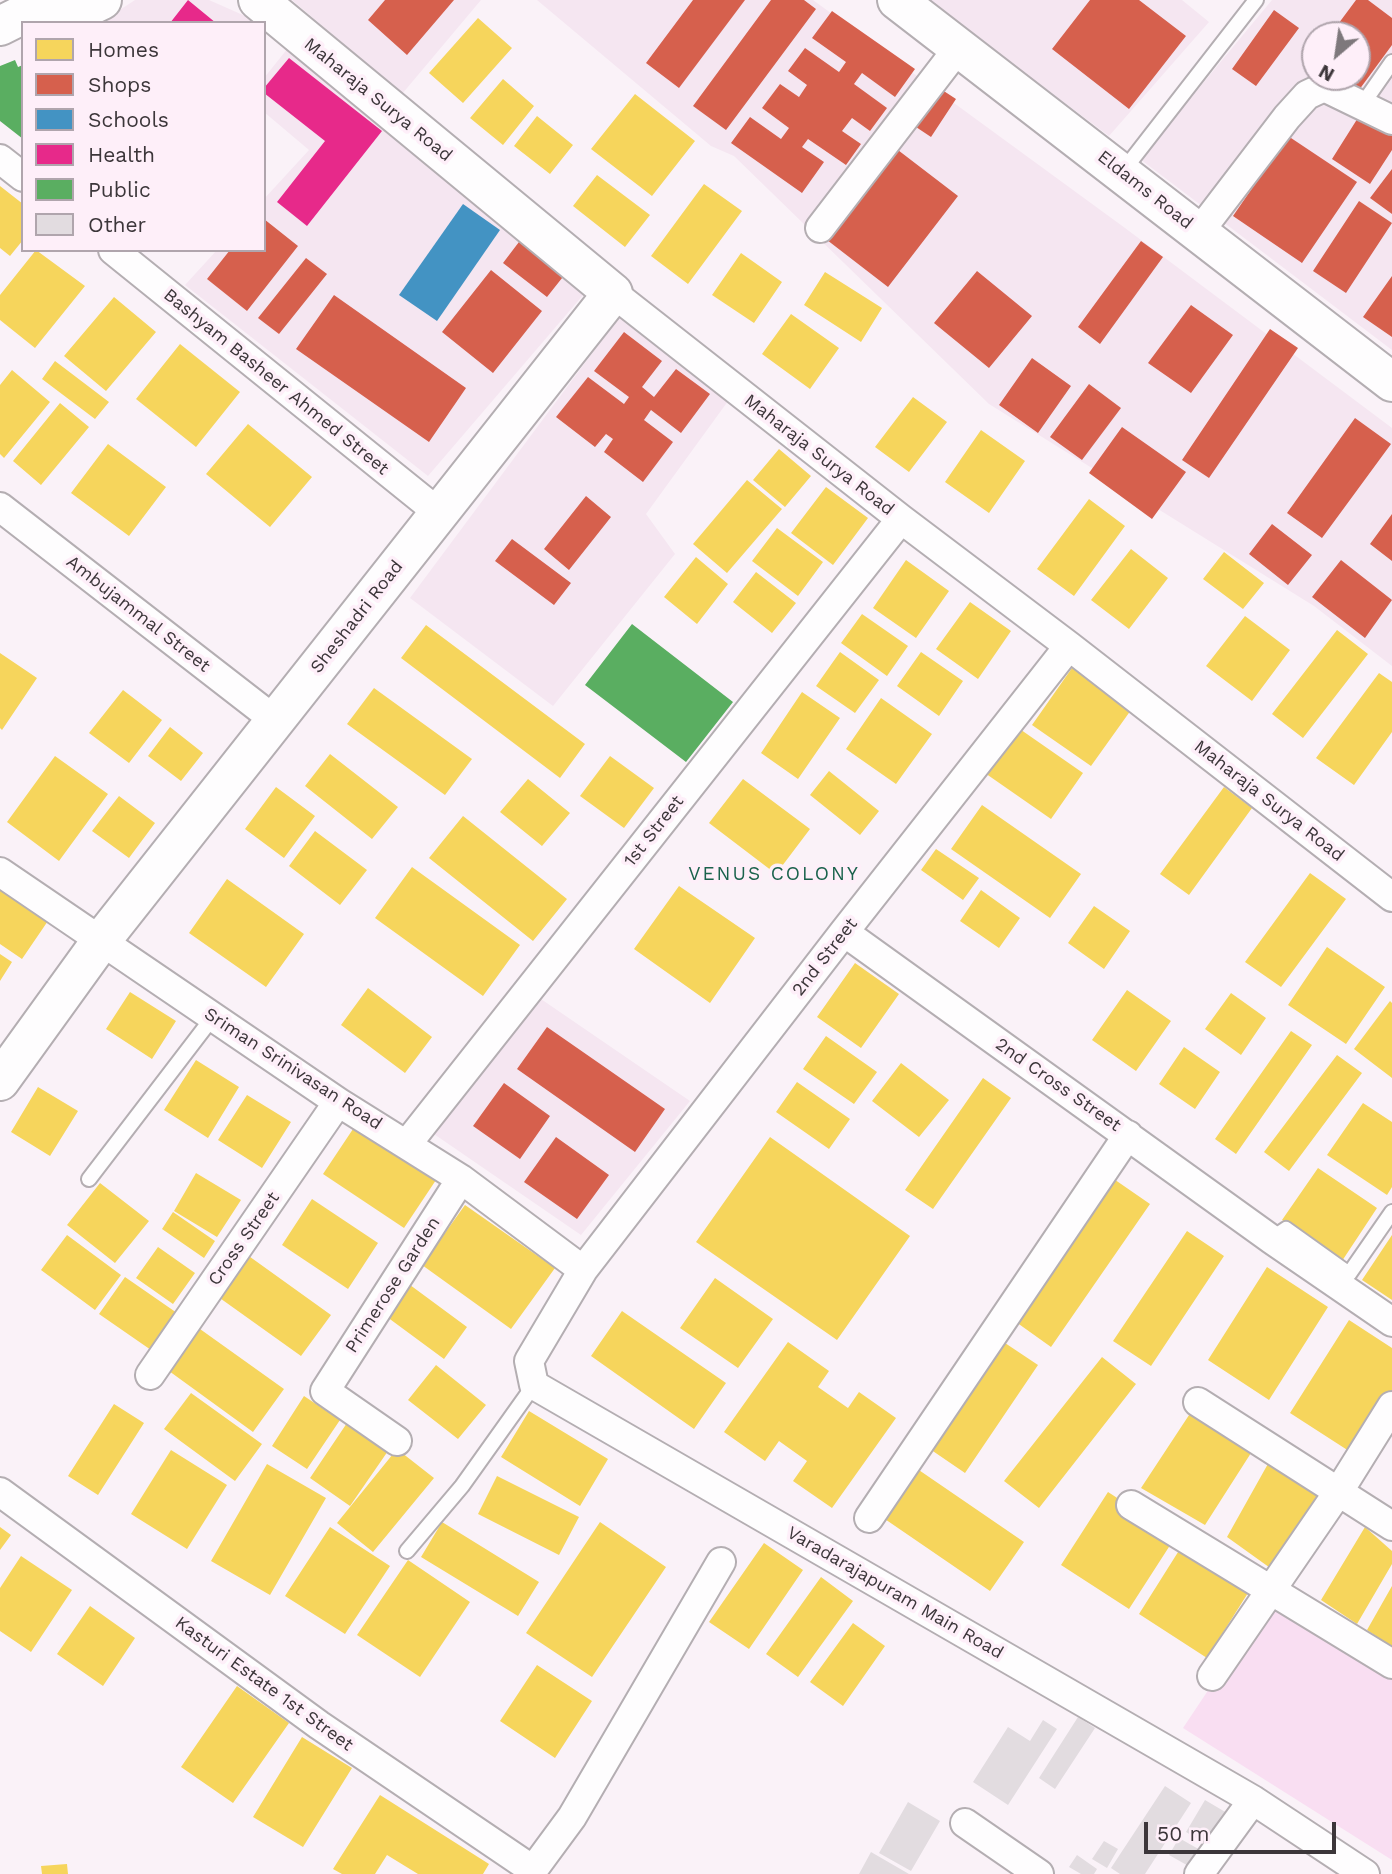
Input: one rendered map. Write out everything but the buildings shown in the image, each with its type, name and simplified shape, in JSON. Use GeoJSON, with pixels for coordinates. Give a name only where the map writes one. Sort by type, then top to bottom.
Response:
{"type":"FeatureCollection","features":[{"type":"Feature","properties":{"kind":"street"},"geometry":{"type":"LineString","coordinates":[[0,26],[52,0]]}},
{"type":"Feature","properties":{"kind":"street"},"geometry":{"type":"LineString","coordinates":[[58,21],[102,0]]}},
{"type":"Feature","properties":{"kind":"street","name":"Eldams Road"},"geometry":{"type":"LineString","coordinates":[[897,0],[1392,382]]}},
{"type":"Feature","properties":{"kind":"street","name":"Maharaja Surya Road"},"geometry":{"type":"LineString","coordinates":[[258,1],[613,293],[901,519],[1392,897]]}},
{"type":"Feature","properties":{"kind":"street"},"geometry":{"type":"LineString","coordinates":[[0,48],[21,39]]}},
{"type":"Feature","properties":{"kind":"street"},"geometry":{"type":"LineString","coordinates":[[820,228],[959,47]]}},
{"type":"Feature","properties":{"kind":"street"},"geometry":{"type":"LineString","coordinates":[[1199,232],[1307,95],[1324,87],[1392,120]]}},
{"type":"Feature","properties":{"kind":"street"},"geometry":{"type":"LineString","coordinates":[[0,159],[21,175]]}},
{"type":"Feature","properties":{"kind":"street","name":"Bashyam Basheer Ahmed Street"},"geometry":{"type":"LineString","coordinates":[[115,252],[439,513]]}},
{"type":"Feature","properties":{"kind":"street","name":"Sheshadri Road"},"geometry":{"type":"LineString","coordinates":[[0,1081],[102,941],[613,293]]}},
{"type":"Feature","properties":{"kind":"street","name":"Ambujammal Street"},"geometry":{"type":"LineString","coordinates":[[0,507],[276,721]]}},
{"type":"Feature","properties":{"kind":"street","name":"1st Street"},"geometry":{"type":"LineString","coordinates":[[408,1143],[901,519]]}},
{"type":"Feature","properties":{"kind":"street","name":"2nd Street"},"geometry":{"type":"LineString","coordinates":[[583,1270],[1069,646]]}},
{"type":"Feature","properties":{"kind":"street","name":"Sriman Srinivasan Road"},"geometry":{"type":"LineString","coordinates":[[0,873],[338,1102],[408,1143],[461,1179],[583,1270]]}},
{"type":"Feature","properties":{"kind":"street","name":"2nd Cross Street"},"geometry":{"type":"LineString","coordinates":[[844,932],[1271,1239],[1392,1322]]}},
{"type":"Feature","properties":{"kind":"street","name":"Cross Street"},"geometry":{"type":"LineString","coordinates":[[150,1375],[338,1102]]}},
{"type":"Feature","properties":{"kind":"street"},"geometry":{"type":"LineString","coordinates":[[869,1518],[1128,1135]]}},
{"type":"Feature","properties":{"kind":"street","name":"Primerose Garden"},"geometry":{"type":"LineString","coordinates":[[397,1441],[325,1391],[461,1179]]}},
{"type":"Feature","properties":{"kind":"street"},"geometry":{"type":"LineString","coordinates":[[534,1385],[529,1361],[583,1270]]}},
{"type":"Feature","properties":{"kind":"street","name":"Varadarajapuram Main Road"},"geometry":{"type":"LineString","coordinates":[[534,1385],[1253,1800],[1365,1874]]}},
{"type":"Feature","properties":{"kind":"street"},"geometry":{"type":"LineString","coordinates":[[1198,1402],[1392,1526]]}},
{"type":"Feature","properties":{"kind":"street"},"geometry":{"type":"LineString","coordinates":[[1212,1676],[1339,1491],[1392,1406]]}},
{"type":"Feature","properties":{"kind":"street","name":"Kasturi Estate 1st Street"},"geometry":{"type":"LineString","coordinates":[[0,1492],[319,1725],[531,1872]]}},
{"type":"Feature","properties":{"kind":"street"},"geometry":{"type":"LineString","coordinates":[[1131,1505],[1392,1664]]}},
{"type":"Feature","properties":{"kind":"street"},"geometry":{"type":"LineString","coordinates":[[531,1872],[572,1817],[721,1562]]}},
{"type":"Feature","properties":{"kind":"street"},"geometry":{"type":"LineString","coordinates":[[1199,1874],[1253,1800]]}},
{"type":"Feature","properties":{"kind":"street"},"geometry":{"type":"LineString","coordinates":[[965,1823],[1039,1874]]}},
{"type":"Feature","properties":{"kind":"lane"},"geometry":{"type":"LineString","coordinates":[[1122,172],[1256,0]]}},
{"type":"Feature","properties":{"kind":"lane"},"geometry":{"type":"LineString","coordinates":[[1362,105],[1392,62]]}},
{"type":"Feature","properties":{"kind":"lane"},"geometry":{"type":"LineString","coordinates":[[89,1179],[213,1017]]}},
{"type":"Feature","properties":{"kind":"lane"},"geometry":{"type":"LineString","coordinates":[[1271,1239],[1286,1229],[1349,1274],[1392,1212]]}},
{"type":"Feature","properties":{"kind":"lane"},"geometry":{"type":"LineString","coordinates":[[407,1551],[462,1486],[534,1385]]}},
{"type":"Feature","properties":{"kind":"shaded area"},"geometry":{"type":"Polygon","coordinates":[[[135,0],[209,0],[256,21],[108,21],[106,19],[135,0]]]}},
{"type":"Feature","properties":{"kind":"shaded area"},"geometry":{"type":"Polygon","coordinates":[[[292,0],[481,0],[402,94],[292,0]]]}},
{"type":"Feature","properties":{"kind":"shaded area"},"geometry":{"type":"Polygon","coordinates":[[[537,0],[813,0],[1125,228],[1392,428],[1392,666],[1314,606],[989,404],[734,156],[711,146],[537,0]]]}},
{"type":"Feature","properties":{"kind":"shaded area"},"geometry":{"type":"Polygon","coordinates":[[[927,0],[1182,0],[1209,22],[1109,136],[927,0]]]}},
{"type":"Feature","properties":{"kind":"shaded area"},"geometry":{"type":"Polygon","coordinates":[[[1272,0],[1392,0],[1392,350],[1140,159],[1272,0]]]}},
{"type":"Feature","properties":{"kind":"shaded area"},"geometry":{"type":"Polygon","coordinates":[[[292,43],[590,287],[428,476],[185,285],[215,252],[266,252],[266,197],[309,150],[266,114],[266,76],[292,43]]]}},
{"type":"Feature","properties":{"kind":"shaded area"},"geometry":{"type":"Polygon","coordinates":[[[620,311],[731,397],[646,514],[675,554],[553,706],[410,598],[602,340],[620,311]]]}},
{"type":"Feature","properties":{"kind":"shaded area"},"geometry":{"type":"Polygon","coordinates":[[[538,997],[690,1101],[581,1235],[431,1132],[538,997]]]}},
{"type":"Feature","properties":{"kind":"shaded area"},"geometry":{"type":"Polygon","coordinates":[[[1275,1590],[1392,1668],[1392,1860],[1183,1728],[1275,1590]]]}},
{"type":"Feature","properties":{"kind":"district","name":"VENUS COLONY"},"geometry":{"type":"Point","coordinates":[774,874]}}]}
